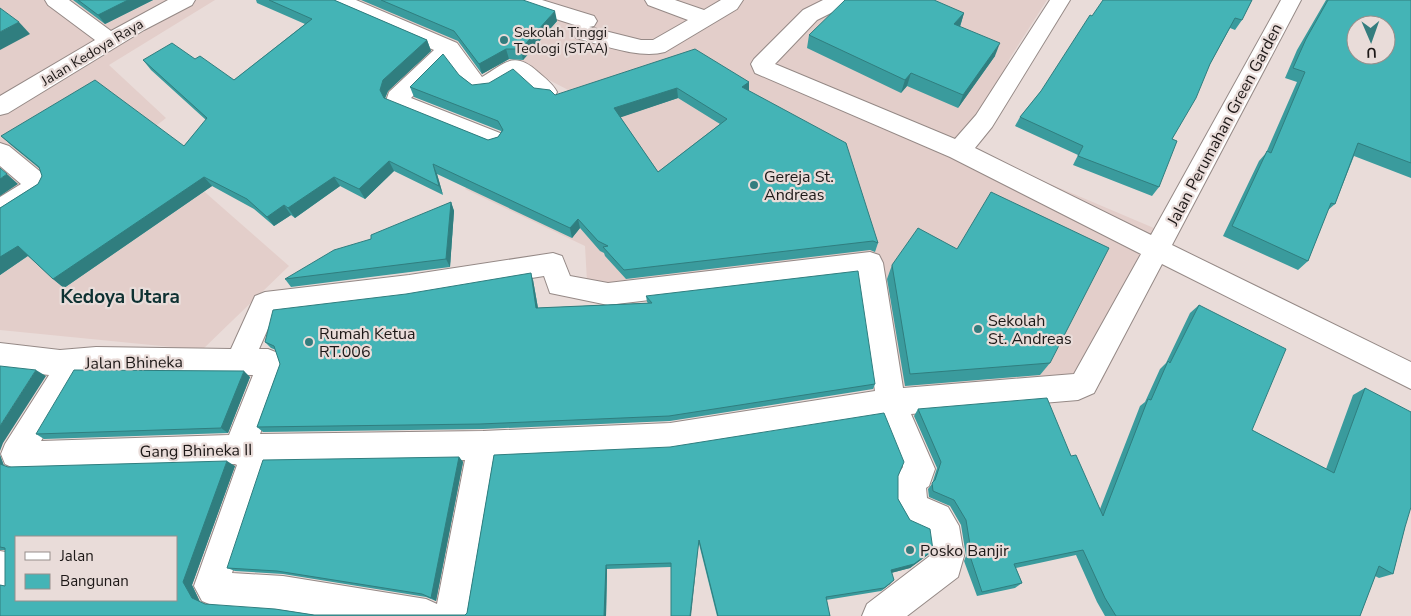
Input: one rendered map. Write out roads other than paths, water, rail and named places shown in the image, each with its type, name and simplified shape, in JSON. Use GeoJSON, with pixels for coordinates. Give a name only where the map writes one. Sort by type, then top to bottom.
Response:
{"type":"FeatureCollection","features":[{"type":"Feature","properties":{"kind":"street"},"geometry":{"type":"LineString","coordinates":[[55,0],[109,40]]}},
{"type":"Feature","properties":{"kind":"street","name":"Jalan Kedoya Raya"},"geometry":{"type":"LineString","coordinates":[[0,107],[109,40],[185,0]]}},
{"type":"Feature","properties":{"kind":"street"},"geometry":{"type":"LineString","coordinates":[[338,0],[449,48],[478,86],[483,86],[513,68],[519,67],[546,92]]}},
{"type":"Feature","properties":{"kind":"street"},"geometry":{"type":"LineString","coordinates":[[519,0],[585,27],[648,48],[657,47],[730,4],[733,0]]}},
{"type":"Feature","properties":{"kind":"street"},"geometry":{"type":"LineString","coordinates":[[655,0],[704,18]]}},
{"type":"Feature","properties":{"kind":"street"},"geometry":{"type":"LineString","coordinates":[[840,0],[810,15],[762,64],[763,68],[959,151],[1411,376]]}},
{"type":"Feature","properties":{"kind":"street"},"geometry":{"type":"LineString","coordinates":[[959,151],[984,121],[1060,0]]}},
{"type":"Feature","properties":{"kind":"street","name":"Jalan Perumahan Green Garden"},"geometry":{"type":"LineString","coordinates":[[891,402],[1078,387],[1084,384],[1291,0]]}},
{"type":"Feature","properties":{"kind":"street"},"geometry":{"type":"LineString","coordinates":[[449,48],[398,96],[397,100],[492,139]]}},
{"type":"Feature","properties":{"kind":"street"},"geometry":{"type":"LineString","coordinates":[[0,152],[39,185],[0,210]]}},
{"type":"Feature","properties":{"kind":"street"},"geometry":{"type":"LineString","coordinates":[[426,616],[283,593],[214,588],[211,586],[253,458],[239,449],[270,369],[254,361],[265,304],[437,284],[552,264],[560,286],[608,294],[870,263],[891,402],[918,470],[918,475],[911,481],[910,490],[915,509],[922,515],[937,518],[942,524],[948,562],[880,616]]}},
{"type":"Feature","properties":{"kind":"street","name":"Jalan Bhineka"},"geometry":{"type":"LineString","coordinates":[[2,359],[72,364],[96,360],[254,361]]}},
{"type":"Feature","properties":{"kind":"street","name":"Gang Bhineka II"},"geometry":{"type":"LineString","coordinates":[[72,364],[16,454],[20,456],[239,449],[483,445],[670,437],[891,402]]}},
{"type":"Feature","properties":{"kind":"street"},"geometry":{"type":"LineString","coordinates":[[453,616],[483,445]]}},
{"type":"Feature","properties":{"kind":"street"},"geometry":{"type":"LineString","coordinates":[[0,568],[15,571]]}},
{"type":"Feature","properties":{"kind":"place","name":"Sekolah Tinggi Teologi (STAA)"},"geometry":{"type":"Point","coordinates":[504,40]}},
{"type":"Feature","properties":{"kind":"place","name":"Gereja St. Andreas"},"geometry":{"type":"Point","coordinates":[754,185]}},
{"type":"Feature","properties":{"kind":"place","name":"Sekolah St. Andreas"},"geometry":{"type":"Point","coordinates":[978,329]}},
{"type":"Feature","properties":{"kind":"place","name":"Rumah Ketua RT.006"},"geometry":{"type":"Point","coordinates":[309,342]}},
{"type":"Feature","properties":{"kind":"place","name":"Posko Banjir"},"geometry":{"type":"Point","coordinates":[910,550]}},
{"type":"Feature","properties":{"kind":"district","name":"Kedoya Utara"},"geometry":{"type":"Point","coordinates":[120,296]}}]}
